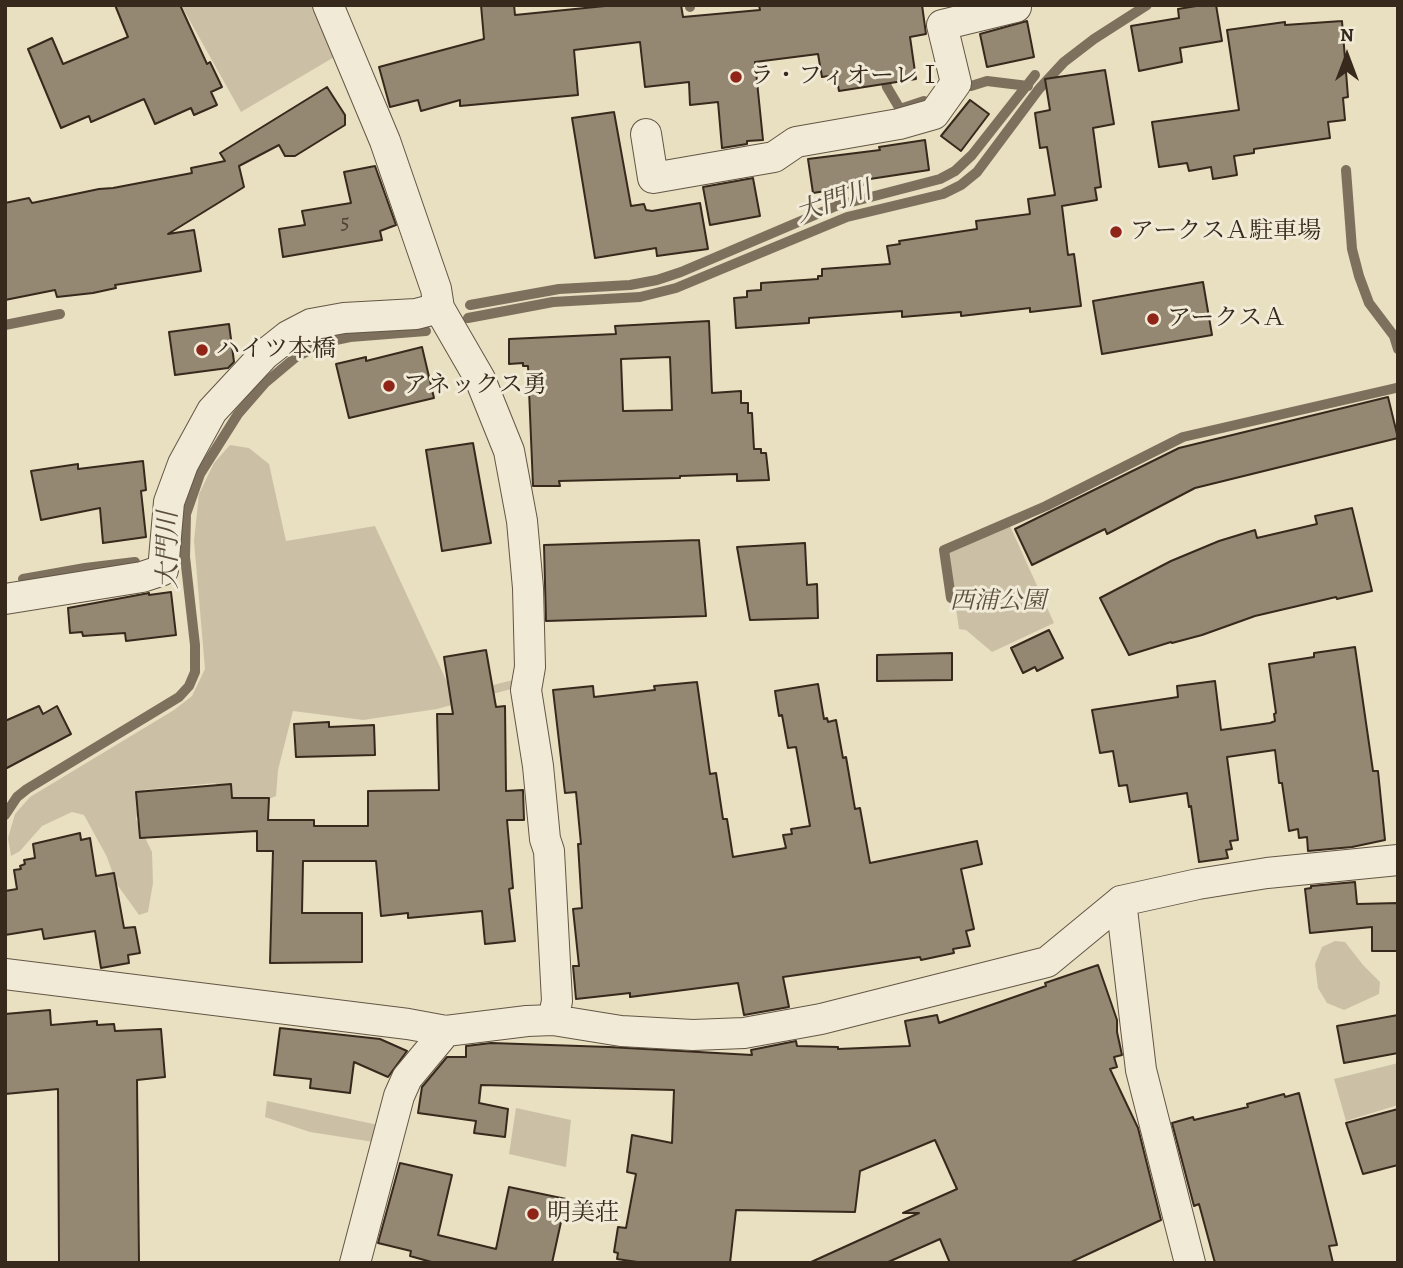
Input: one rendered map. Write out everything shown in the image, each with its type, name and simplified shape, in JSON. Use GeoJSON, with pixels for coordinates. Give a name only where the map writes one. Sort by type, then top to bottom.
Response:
{"type":"FeatureCollection","features":[{"type":"Feature","properties":{"kind":"street"},"geometry":{"type":"LineString","coordinates":[[328,5],[385,141],[436,289],[439,308],[461,342],[492,404],[509,451],[518,490],[528,588],[530,667],[526,690],[538,766],[545,839],[549,851],[557,1001],[553,1020]]}},
{"type":"Feature","properties":{"kind":"street"},"geometry":{"type":"LineString","coordinates":[[646,134],[653,178],[774,157],[796,142],[899,124],[934,114],[956,83],[942,25],[1016,5]]}},
{"type":"Feature","properties":{"kind":"street"},"geometry":{"type":"LineString","coordinates":[[5,599],[142,577],[163,569],[169,502],[183,464],[212,411],[264,355],[288,336],[311,324],[344,318],[416,314],[439,308]]}},
{"type":"Feature","properties":{"kind":"street"},"geometry":{"type":"LineString","coordinates":[[5,974],[446,1031],[553,1020],[621,1031],[693,1035],[744,1033],[821,1019],[1048,962],[1121,901],[1198,884],[1267,873],[1398,860]]}},
{"type":"Feature","properties":{"kind":"street"},"geometry":{"type":"LineString","coordinates":[[1121,901],[1141,1070],[1190,1263]]}},
{"type":"Feature","properties":{"kind":"street"},"geometry":{"type":"LineString","coordinates":[[355,1263],[399,1096],[407,1078],[446,1031]]}},
{"type":"Feature","properties":{"kind":"green space"},"geometry":{"type":"Polygon","coordinates":[[[181,5],[316,5],[336,56],[241,112],[181,5]]]}},
{"type":"Feature","properties":{"kind":"green space"},"geometry":{"type":"Polygon","coordinates":[[[230,445],[249,448],[269,464],[286,541],[375,526],[453,695],[517,679],[515,688],[437,709],[363,720],[293,711],[278,770],[276,796],[245,809],[236,807],[215,783],[144,790],[136,819],[152,852],[153,883],[148,912],[139,915],[116,883],[107,857],[84,815],[72,812],[42,826],[20,851],[11,856],[8,838],[15,814],[30,797],[174,710],[192,696],[205,669],[194,541],[199,494],[214,463],[230,445]]]}},
{"type":"Feature","properties":{"kind":"green space","name":"西浦公園"},"geometry":{"type":"Polygon","coordinates":[[[1010,526],[1054,623],[992,652],[966,630],[959,629],[948,553],[1010,526]]]}},
{"type":"Feature","properties":{"kind":"green space"},"geometry":{"type":"Polygon","coordinates":[[[1335,941],[1345,942],[1380,982],[1379,994],[1344,1010],[1327,1003],[1318,988],[1315,964],[1322,947],[1335,941]]]}},
{"type":"Feature","properties":{"kind":"green space"},"geometry":{"type":"Polygon","coordinates":[[[1398,1063],[1398,1105],[1346,1121],[1334,1079],[1398,1063]]]}},
{"type":"Feature","properties":{"kind":"green space"},"geometry":{"type":"Polygon","coordinates":[[[267,1101],[378,1125],[374,1142],[310,1132],[265,1117],[267,1101]]]}},
{"type":"Feature","properties":{"kind":"green space"},"geometry":{"type":"Polygon","coordinates":[[[516,1108],[571,1120],[566,1167],[509,1154],[516,1108]]]}},
{"type":"Feature","properties":{"kind":"building"},"geometry":{"type":"Polygon","coordinates":[[[115,5],[180,5],[207,64],[210,62],[222,87],[211,92],[217,105],[194,115],[191,108],[155,124],[144,99],[91,122],[89,116],[61,128],[28,49],[52,38],[63,64],[128,37],[115,5]]]}},
{"type":"Feature","properties":{"kind":"building"},"geometry":{"type":"Polygon","coordinates":[[[481,5],[514,5],[515,15],[615,5],[681,5],[683,17],[760,10],[759,5],[922,5],[926,34],[910,37],[916,79],[839,91],[836,75],[822,77],[818,54],[755,62],[763,140],[722,148],[718,102],[690,105],[689,82],[645,87],[640,42],[574,50],[578,95],[460,106],[460,100],[421,111],[418,100],[390,107],[379,67],[484,39],[481,5]]]}},
{"type":"Feature","properties":{"kind":"building"},"geometry":{"type":"Polygon","coordinates":[[[1216,5],[1222,41],[1180,48],[1182,62],[1139,71],[1131,26],[1179,18],[1178,9],[1216,5]]]}},
{"type":"Feature","properties":{"kind":"building"},"geometry":{"type":"Polygon","coordinates":[[[1027,21],[1034,57],[987,67],[980,34],[1027,21]]]}},
{"type":"Feature","properties":{"kind":"building"},"geometry":{"type":"Polygon","coordinates":[[[1342,21],[1348,97],[1343,98],[1345,120],[1328,122],[1330,138],[1254,149],[1254,153],[1234,156],[1237,175],[1213,179],[1211,167],[1189,171],[1187,163],[1159,167],[1152,122],[1239,110],[1227,30],[1285,22],[1285,25],[1342,21]]]}},
{"type":"Feature","properties":{"kind":"building"},"geometry":{"type":"Polygon","coordinates":[[[1105,70],[1114,124],[1093,128],[1101,187],[1095,188],[1097,200],[1062,206],[1068,255],[1074,254],[1081,306],[1030,312],[1030,308],[961,316],[961,312],[902,317],[902,311],[809,318],[809,323],[736,328],[734,298],[747,297],[747,291],[761,290],[761,283],[818,279],[818,276],[822,276],[822,269],[890,264],[887,246],[900,244],[899,241],[977,229],[976,221],[1030,214],[1028,199],[1055,195],[1047,147],[1040,148],[1035,113],[1050,110],[1045,79],[1105,70]]]}},
{"type":"Feature","properties":{"kind":"building"},"geometry":{"type":"Polygon","coordinates":[[[327,87],[345,115],[345,125],[295,156],[285,156],[279,145],[239,166],[244,187],[168,234],[194,230],[201,271],[115,285],[116,288],[93,293],[57,297],[55,290],[5,300],[5,203],[29,198],[32,203],[192,173],[191,168],[225,161],[220,153],[327,87]]]}},
{"type":"Feature","properties":{"kind":"building"},"geometry":{"type":"Polygon","coordinates":[[[970,100],[989,114],[961,151],[941,136],[970,100]]]}},
{"type":"Feature","properties":{"kind":"building"},"geometry":{"type":"Polygon","coordinates":[[[614,112],[631,206],[644,204],[646,210],[652,211],[700,203],[708,249],[657,256],[656,248],[595,258],[572,118],[614,112]]]}},
{"type":"Feature","properties":{"kind":"building"},"geometry":{"type":"Polygon","coordinates":[[[925,140],[929,170],[870,179],[870,184],[813,193],[808,159],[880,150],[879,147],[925,140]]]}},
{"type":"Feature","properties":{"kind":"building"},"geometry":{"type":"Polygon","coordinates":[[[375,166],[396,225],[380,231],[382,240],[283,257],[279,229],[305,225],[302,211],[351,203],[344,172],[375,166]]]}},
{"type":"Feature","properties":{"kind":"building"},"geometry":{"type":"Polygon","coordinates":[[[753,178],[760,216],[710,225],[703,187],[753,178]]]}},
{"type":"Feature","properties":{"kind":"building","name":"アークスＡ"},"geometry":{"type":"Polygon","coordinates":[[[1203,282],[1212,335],[1102,354],[1093,301],[1203,282]]]}},
{"type":"Feature","properties":{"kind":"building"},"geometry":{"type":"Polygon","coordinates":[[[709,321],[712,393],[741,391],[741,403],[748,403],[748,413],[752,413],[754,449],[761,449],[761,453],[766,453],[769,480],[737,481],[737,474],[559,481],[560,486],[533,486],[528,366],[523,366],[523,363],[509,364],[509,339],[616,334],[615,326],[709,321]],[[670,357],[621,359],[623,411],[672,410],[670,357]]]}},
{"type":"Feature","properties":{"kind":"building","name":"ハイツ本橋"},"geometry":{"type":"Polygon","coordinates":[[[229,324],[234,362],[228,368],[175,375],[169,332],[229,324]]]}},
{"type":"Feature","properties":{"kind":"building","name":"アネックス勇"},"geometry":{"type":"Polygon","coordinates":[[[422,347],[434,398],[349,418],[336,364],[366,357],[366,361],[422,347]]]}},
{"type":"Feature","properties":{"kind":"building"},"geometry":{"type":"Polygon","coordinates":[[[1388,397],[1398,438],[1195,488],[1107,534],[1105,529],[1032,565],[1015,529],[1179,448],[1388,397]]]}},
{"type":"Feature","properties":{"kind":"building"},"geometry":{"type":"Polygon","coordinates":[[[473,443],[491,543],[442,551],[426,450],[473,443]]]}},
{"type":"Feature","properties":{"kind":"building"},"geometry":{"type":"Polygon","coordinates":[[[143,461],[146,490],[141,491],[146,537],[103,543],[100,508],[41,520],[31,471],[78,464],[78,469],[143,461]]]}},
{"type":"Feature","properties":{"kind":"building"},"geometry":{"type":"Polygon","coordinates":[[[1352,508],[1372,591],[1255,616],[1202,635],[1129,655],[1100,598],[1171,561],[1219,541],[1255,530],[1257,538],[1317,524],[1315,516],[1352,508]]]}},
{"type":"Feature","properties":{"kind":"building"},"geometry":{"type":"Polygon","coordinates":[[[699,540],[706,616],[546,621],[544,545],[699,540]]]}},
{"type":"Feature","properties":{"kind":"building"},"geometry":{"type":"Polygon","coordinates":[[[805,543],[807,585],[817,584],[818,618],[750,620],[737,547],[805,543]]]}},
{"type":"Feature","properties":{"kind":"building"},"geometry":{"type":"Polygon","coordinates":[[[171,592],[176,635],[126,641],[125,633],[83,636],[82,632],[70,633],[68,608],[149,593],[171,592]]]}},
{"type":"Feature","properties":{"kind":"building"},"geometry":{"type":"Polygon","coordinates":[[[1049,630],[1063,658],[1037,671],[1035,667],[1023,673],[1011,648],[1049,630]]]}},
{"type":"Feature","properties":{"kind":"building"},"geometry":{"type":"Polygon","coordinates":[[[1355,647],[1373,771],[1378,771],[1385,840],[1352,847],[1308,851],[1307,837],[1299,838],[1298,829],[1289,831],[1275,750],[1227,757],[1238,840],[1230,841],[1232,849],[1226,850],[1228,858],[1199,862],[1187,793],[1130,802],[1127,785],[1119,786],[1113,751],[1100,753],[1092,710],[1178,697],[1177,686],[1215,681],[1221,730],[1270,723],[1275,721],[1276,713],[1269,664],[1355,647]]]}},
{"type":"Feature","properties":{"kind":"building"},"geometry":{"type":"Polygon","coordinates":[[[486,650],[496,707],[505,706],[506,791],[523,790],[524,820],[507,820],[513,888],[509,889],[515,941],[485,944],[482,911],[408,918],[408,913],[381,916],[376,861],[303,861],[302,913],[362,913],[362,962],[270,963],[273,851],[257,851],[257,831],[140,838],[136,792],[231,784],[232,798],[269,798],[268,820],[314,820],[314,826],[368,826],[368,791],[439,790],[437,714],[453,714],[444,657],[486,650]]]}},
{"type":"Feature","properties":{"kind":"building"},"geometry":{"type":"Polygon","coordinates":[[[952,653],[952,680],[877,681],[877,655],[952,653]]]}},
{"type":"Feature","properties":{"kind":"building"},"geometry":{"type":"Polygon","coordinates":[[[697,682],[710,774],[716,773],[723,819],[727,819],[733,857],[786,848],[783,835],[792,834],[791,829],[810,826],[796,747],[788,748],[775,691],[818,684],[824,719],[827,718],[828,722],[836,720],[855,809],[860,808],[870,863],[977,841],[982,864],[961,869],[974,929],[966,931],[970,946],[953,949],[954,953],[921,960],[920,957],[783,977],[789,1007],[744,1015],[738,983],[630,997],[630,993],[576,999],[573,966],[579,966],[573,909],[582,908],[578,844],[581,844],[576,792],[565,793],[553,690],[593,686],[594,697],[655,690],[654,686],[697,682]]]}},
{"type":"Feature","properties":{"kind":"building"},"geometry":{"type":"Polygon","coordinates":[[[39,706],[43,714],[57,706],[71,734],[5,769],[5,721],[39,706]]]}},
{"type":"Feature","properties":{"kind":"building"},"geometry":{"type":"Polygon","coordinates":[[[329,722],[329,727],[374,725],[375,755],[296,757],[294,724],[329,722]]]}},
{"type":"Feature","properties":{"kind":"building"},"geometry":{"type":"Polygon","coordinates":[[[80,833],[81,840],[90,838],[96,876],[114,873],[124,928],[135,927],[140,953],[128,955],[129,963],[101,968],[95,931],[44,939],[42,929],[5,935],[5,891],[17,889],[14,870],[21,869],[20,866],[25,864],[24,860],[35,858],[33,844],[80,833]]]}},
{"type":"Feature","properties":{"kind":"building"},"geometry":{"type":"Polygon","coordinates":[[[1355,882],[1357,904],[1398,903],[1398,951],[1372,951],[1372,927],[1310,933],[1305,889],[1311,886],[1355,882]]]}},
{"type":"Feature","properties":{"kind":"building"},"geometry":{"type":"Polygon","coordinates":[[[1098,965],[1117,1020],[1122,1055],[1114,1057],[1117,1067],[1110,1069],[1138,1128],[1161,1220],[1069,1263],[950,1263],[940,1239],[886,1263],[809,1263],[919,1213],[903,1213],[957,1189],[935,1140],[860,1171],[855,1212],[736,1210],[730,1263],[644,1263],[617,1259],[618,1253],[614,1252],[618,1227],[626,1228],[636,1174],[627,1172],[632,1135],[672,1143],[674,1090],[481,1085],[479,1103],[508,1109],[505,1137],[474,1133],[476,1121],[418,1113],[422,1087],[447,1057],[466,1057],[466,1046],[491,1043],[752,1055],[751,1050],[796,1041],[797,1046],[838,1049],[910,1046],[905,1021],[937,1015],[939,1023],[1098,965]]]}},
{"type":"Feature","properties":{"kind":"building"},"geometry":{"type":"Polygon","coordinates":[[[50,1010],[51,1025],[97,1021],[97,1025],[114,1024],[115,1031],[161,1029],[165,1077],[137,1080],[139,1263],[59,1263],[58,1089],[5,1094],[5,1014],[50,1010]]]}},
{"type":"Feature","properties":{"kind":"building"},"geometry":{"type":"Polygon","coordinates":[[[1398,1015],[1398,1053],[1344,1063],[1337,1026],[1398,1015]]]}},
{"type":"Feature","properties":{"kind":"building"},"geometry":{"type":"Polygon","coordinates":[[[280,1028],[380,1039],[407,1051],[388,1077],[354,1062],[350,1093],[310,1088],[311,1079],[274,1075],[280,1028]]]}},
{"type":"Feature","properties":{"kind":"building"},"geometry":{"type":"Polygon","coordinates":[[[1299,1093],[1337,1245],[1329,1246],[1333,1263],[1215,1263],[1199,1204],[1194,1206],[1172,1123],[1248,1107],[1247,1104],[1284,1094],[1285,1097],[1299,1093]]]}},
{"type":"Feature","properties":{"kind":"building"},"geometry":{"type":"Polygon","coordinates":[[[1398,1109],[1398,1165],[1363,1174],[1346,1123],[1398,1109]]]}},
{"type":"Feature","properties":{"kind":"building"},"geometry":{"type":"Polygon","coordinates":[[[400,1163],[452,1175],[438,1235],[496,1249],[509,1187],[566,1199],[552,1263],[435,1263],[410,1256],[411,1251],[378,1243],[400,1163]]]}},
{"type":"Feature","properties":{"kind":"waterway","name":"大門川"},"geometry":{"type":"LineString","coordinates":[[468,318],[553,302],[640,297],[676,288],[847,217],[943,194],[961,185],[977,172],[1039,89],[1064,62],[1147,5]]}},
{"type":"Feature","properties":{"kind":"waterway"},"geometry":{"type":"LineString","coordinates":[[883,71],[887,87],[900,109],[924,101]]}},
{"type":"Feature","properties":{"kind":"waterway"},"geometry":{"type":"LineString","coordinates":[[470,305],[559,289],[630,285],[657,280],[836,206],[940,179],[955,171],[972,155],[1035,75]]}},
{"type":"Feature","properties":{"kind":"waterway"},"geometry":{"type":"LineString","coordinates":[[971,86],[987,81],[1028,86]]}},
{"type":"Feature","properties":{"kind":"waterway"},"geometry":{"type":"LineString","coordinates":[[1346,170],[1352,249],[1359,276],[1369,303],[1394,336],[1398,349]]}},
{"type":"Feature","properties":{"kind":"waterway"},"geometry":{"type":"LineString","coordinates":[[5,325],[60,314]]}},
{"type":"Feature","properties":{"kind":"waterway","name":"大門川"},"geometry":{"type":"LineString","coordinates":[[5,815],[17,797],[27,789],[179,697],[189,686],[195,672],[195,645],[185,557],[186,514],[200,474],[238,414],[265,383],[296,357],[326,342],[350,337],[426,331]]}},
{"type":"Feature","properties":{"kind":"waterway"},"geometry":{"type":"LineString","coordinates":[[951,598],[944,550],[1046,506],[1183,437],[1396,388]]}},
{"type":"Feature","properties":{"kind":"waterway"},"geometry":{"type":"LineString","coordinates":[[23,579],[135,562]]}},
{"type":"Feature","properties":{"kind":"place","name":"ラ・フィオーレⅠ"},"geometry":{"type":"Point","coordinates":[736,77]}},
{"type":"Feature","properties":{"kind":"place","name":"アークスＡ駐車場"},"geometry":{"type":"Point","coordinates":[1116,232]}},
{"type":"Feature","properties":{"kind":"place","name":"アークスＡ"},"geometry":{"type":"Point","coordinates":[1153,319]}},
{"type":"Feature","properties":{"kind":"place","name":"ハイツ本橋"},"geometry":{"type":"Point","coordinates":[202,350]}},
{"type":"Feature","properties":{"kind":"place","name":"アネックス勇"},"geometry":{"type":"Point","coordinates":[389,386]}},
{"type":"Feature","properties":{"kind":"place","name":"明美荘"},"geometry":{"type":"Point","coordinates":[533,1214]}}]}
